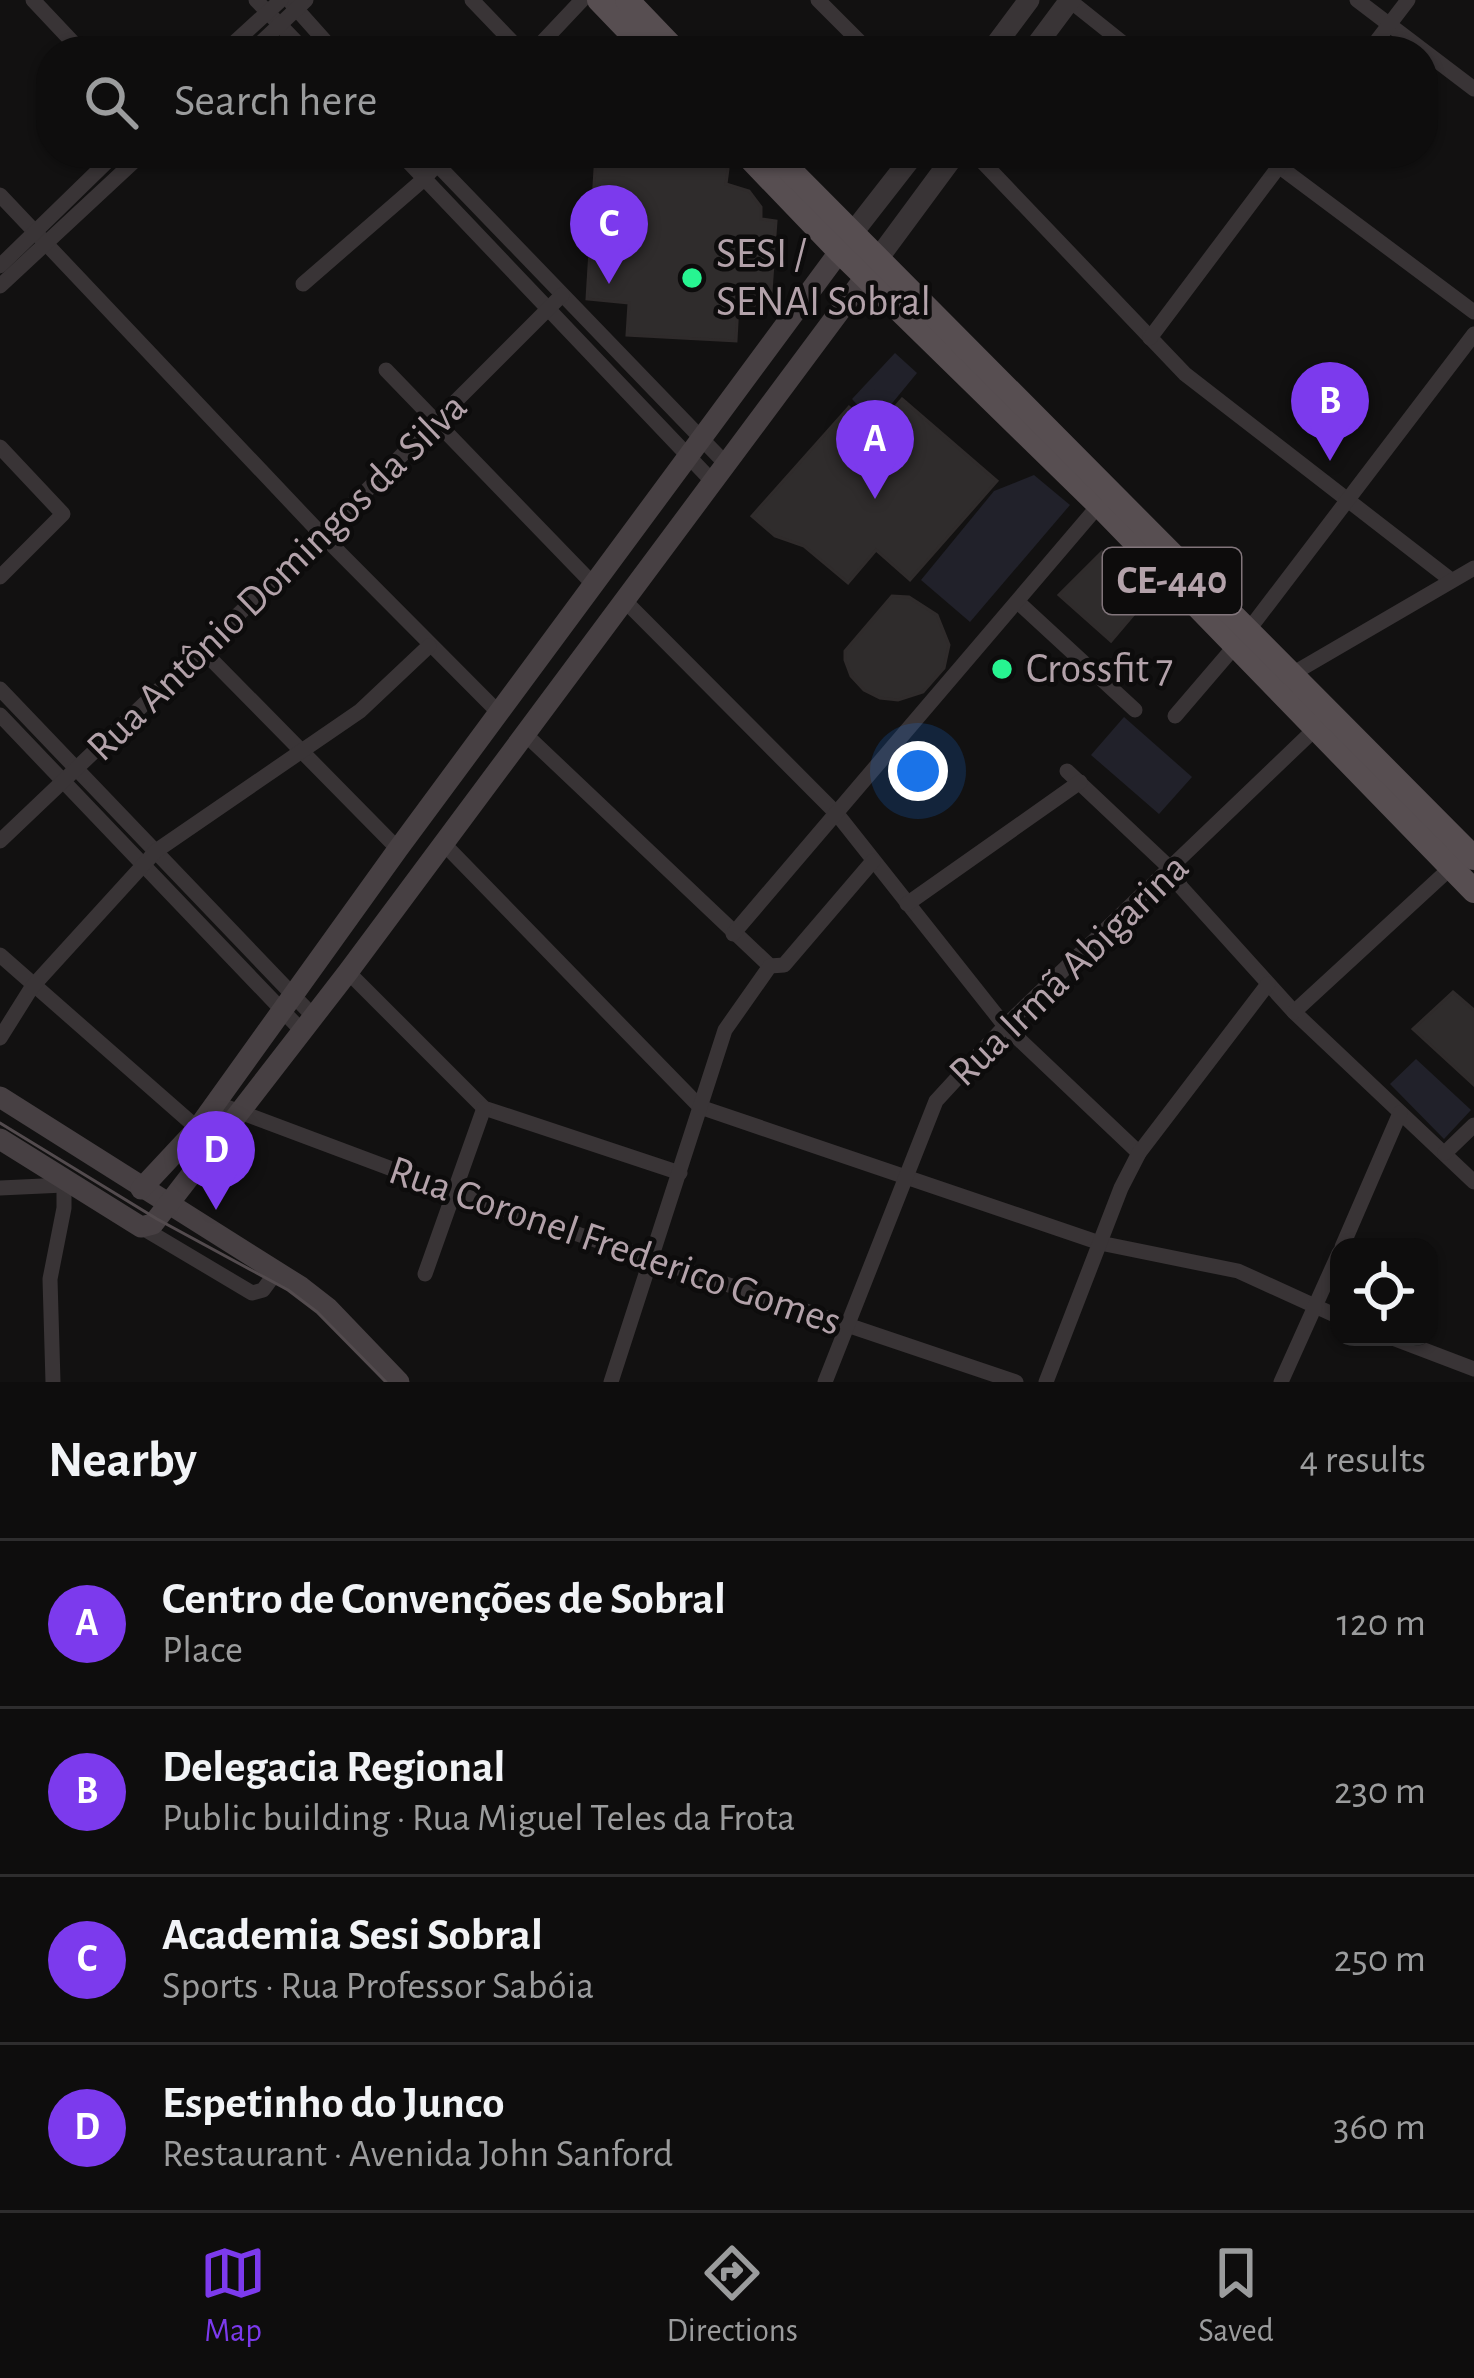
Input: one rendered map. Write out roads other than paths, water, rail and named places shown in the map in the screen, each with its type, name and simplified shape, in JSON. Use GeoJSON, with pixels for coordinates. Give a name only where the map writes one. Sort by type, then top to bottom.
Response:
{"type":"FeatureCollection","features":[{"type":"Feature","properties":{"kind":"main road"},"geometry":{"type":"LineString","coordinates":[[599,0],[634,36]]}},
{"type":"Feature","properties":{"kind":"main road"},"geometry":{"type":"LineString","coordinates":[[627,0],[662,36]]}},
{"type":"Feature","properties":{"kind":"main road","name":"CE-440"},"geometry":{"type":"LineString","coordinates":[[762,168],[871,268],[1467,857],[1474,891]]}},
{"type":"Feature","properties":{"kind":"main road","name":"CE-440"},"geometry":{"type":"LineString","coordinates":[[785,168],[845,243]]}},
{"type":"Feature","properties":{"kind":"main road"},"geometry":{"type":"LineString","coordinates":[[141,1189],[197,1129],[398,848],[845,243]]}},
{"type":"Feature","properties":{"kind":"main road"},"geometry":{"type":"LineString","coordinates":[[0,1139],[140,1228],[153,1224],[309,1024],[871,268]]}},
{"type":"Feature","properties":{"kind":"main road","name":"CE-440"},"geometry":{"type":"LineString","coordinates":[[871,268],[1099,506],[1242,639]]}},
{"type":"Feature","properties":{"kind":"main road"},"geometry":{"type":"LineString","coordinates":[[531,670],[557,691]]}},
{"type":"Feature","properties":{"kind":"main road","name":"CE-440"},"geometry":{"type":"LineString","coordinates":[[1283,680],[1316,729],[1467,857]]}},
{"type":"Feature","properties":{"kind":"main road"},"geometry":{"type":"LineString","coordinates":[[0,1097],[277,1271],[328,1308],[399,1382]]}},
{"type":"Feature","properties":{"kind":"street"},"geometry":{"type":"LineString","coordinates":[[33,0],[67,36]]}},
{"type":"Feature","properties":{"kind":"street"},"geometry":{"type":"LineString","coordinates":[[472,0],[506,36]]}},
{"type":"Feature","properties":{"kind":"street"},"geometry":{"type":"LineString","coordinates":[[548,36],[582,0]]}},
{"type":"Feature","properties":{"kind":"street"},"geometry":{"type":"LineString","coordinates":[[818,0],[854,36]]}},
{"type":"Feature","properties":{"kind":"street"},"geometry":{"type":"LineString","coordinates":[[1002,36],[1029,0]]}},
{"type":"Feature","properties":{"kind":"street"},"geometry":{"type":"LineString","coordinates":[[1043,36],[1070,0],[1114,36]]}},
{"type":"Feature","properties":{"kind":"street"},"geometry":{"type":"LineString","coordinates":[[1357,0],[1406,36]]}},
{"type":"Feature","properties":{"kind":"street"},"geometry":{"type":"LineString","coordinates":[[1381,36],[1408,0]]}},
{"type":"Feature","properties":{"kind":"street"},"geometry":{"type":"LineString","coordinates":[[242,36],[268,12],[293,2],[321,36]]}},
{"type":"Feature","properties":{"kind":"street"},"geometry":{"type":"LineString","coordinates":[[268,12],[291,36]]}},
{"type":"Feature","properties":{"kind":"street"},"geometry":{"type":"LineString","coordinates":[[1438,61],[1474,89]]}},
{"type":"Feature","properties":{"kind":"street"},"geometry":{"type":"LineString","coordinates":[[0,286],[102,168]]}},
{"type":"Feature","properties":{"kind":"street"},"geometry":{"type":"LineString","coordinates":[[118,168],[121,173]]}},
{"type":"Feature","properties":{"kind":"street"},"geometry":{"type":"LineString","coordinates":[[0,266],[126,168]]}},
{"type":"Feature","properties":{"kind":"street"},"geometry":{"type":"LineString","coordinates":[[414,168],[562,295],[696,450]]}},
{"type":"Feature","properties":{"kind":"street"},"geometry":{"type":"LineString","coordinates":[[303,284],[430,168]]}},
{"type":"Feature","properties":{"kind":"street"},"geometry":{"type":"LineString","coordinates":[[443,168],[473,214],[549,308],[719,472]]}},
{"type":"Feature","properties":{"kind":"street"},"geometry":{"type":"LineString","coordinates":[[845,243],[902,168]]}},
{"type":"Feature","properties":{"kind":"street"},"geometry":{"type":"LineString","coordinates":[[871,268],[945,168]]}},
{"type":"Feature","properties":{"kind":"street"},"geometry":{"type":"LineString","coordinates":[[988,168],[1150,338],[1222,404],[1451,580]]}},
{"type":"Feature","properties":{"kind":"street"},"geometry":{"type":"LineString","coordinates":[[1150,338],[1278,168]]}},
{"type":"Feature","properties":{"kind":"street"},"geometry":{"type":"LineString","coordinates":[[1294,168],[1474,312]]}},
{"type":"Feature","properties":{"kind":"street"},"geometry":{"type":"LineString","coordinates":[[0,195],[322,535],[499,713]]}},
{"type":"Feature","properties":{"kind":"street","name":"Rua Antônio Domingos da Silva"},"geometry":{"type":"LineString","coordinates":[[0,841],[322,535],[562,295]]}},
{"type":"Feature","properties":{"kind":"street"},"geometry":{"type":"LineString","coordinates":[[1175,716],[1242,639],[1474,334]]}},
{"type":"Feature","properties":{"kind":"street"},"geometry":{"type":"LineString","coordinates":[[386,370],[594,585]]}},
{"type":"Feature","properties":{"kind":"street"},"geometry":{"type":"LineString","coordinates":[[0,447],[63,514],[0,577]]}},
{"type":"Feature","properties":{"kind":"street"},"geometry":{"type":"LineString","coordinates":[[734,934],[1099,506]]}},
{"type":"Feature","properties":{"kind":"street"},"geometry":{"type":"LineString","coordinates":[[1283,680],[1474,568]]}},
{"type":"Feature","properties":{"kind":"street"},"geometry":{"type":"LineString","coordinates":[[625,601],[837,814],[1005,1026],[1139,1153]]}},
{"type":"Feature","properties":{"kind":"street"},"geometry":{"type":"LineString","coordinates":[[1019,604],[1135,710]]}},
{"type":"Feature","properties":{"kind":"street"},"geometry":{"type":"LineString","coordinates":[[0,1038],[32,988],[149,857],[379,695],[429,646]]}},
{"type":"Feature","properties":{"kind":"street"},"geometry":{"type":"LineString","coordinates":[[202,650],[398,848]]}},
{"type":"Feature","properties":{"kind":"street"},"geometry":{"type":"LineString","coordinates":[[0,689],[71,776],[309,1024]]}},
{"type":"Feature","properties":{"kind":"street"},"geometry":{"type":"LineString","coordinates":[[0,715],[71,776]]}},
{"type":"Feature","properties":{"kind":"street","name":"Rua Irmã Abigarina"},"geometry":{"type":"LineString","coordinates":[[825,1382],[936,1101],[1005,1026],[1316,729]]}},
{"type":"Feature","properties":{"kind":"street"},"geometry":{"type":"LineString","coordinates":[[526,735],[770,966],[784,965],[873,861]]}},
{"type":"Feature","properties":{"kind":"street"},"geometry":{"type":"LineString","coordinates":[[907,904],[1073,776],[1171,869],[1180,887],[1294,1012],[1474,1182]]}},
{"type":"Feature","properties":{"kind":"street"},"geometry":{"type":"LineString","coordinates":[[443,843],[700,1107],[1100,1243],[1238,1271],[1330,1314]]}},
{"type":"Feature","properties":{"kind":"street"},"geometry":{"type":"LineString","coordinates":[[1294,1012],[1467,857]]}},
{"type":"Feature","properties":{"kind":"street"},"geometry":{"type":"LineString","coordinates":[[0,956],[217,1144]]}},
{"type":"Feature","properties":{"kind":"street"},"geometry":{"type":"LineString","coordinates":[[611,1382],[725,1030],[770,966]]}},
{"type":"Feature","properties":{"kind":"street"},"geometry":{"type":"LineString","coordinates":[[348,972],[484,1108],[680,1173]]}},
{"type":"Feature","properties":{"kind":"street"},"geometry":{"type":"LineString","coordinates":[[1046,1382],[1139,1153],[1268,984]]}},
{"type":"Feature","properties":{"kind":"street","name":"Rua Coronel Frederico Gomes"},"geometry":{"type":"LineString","coordinates":[[216,1103],[651,1261],[1016,1382]]}},
{"type":"Feature","properties":{"kind":"street"},"geometry":{"type":"LineString","coordinates":[[425,1274],[484,1108]]}},
{"type":"Feature","properties":{"kind":"street"},"geometry":{"type":"LineString","coordinates":[[1345,1238],[1400,1113]]}},
{"type":"Feature","properties":{"kind":"street"},"geometry":{"type":"LineString","coordinates":[[1444,1153],[1474,1125]]}},
{"type":"Feature","properties":{"kind":"street"},"geometry":{"type":"LineString","coordinates":[[0,1188],[68,1185],[50,1280],[53,1382]]}},
{"type":"Feature","properties":{"kind":"street"},"geometry":{"type":"LineString","coordinates":[[140,1228],[252,1293],[263,1290],[277,1271]]}},
{"type":"Feature","properties":{"kind":"street"},"geometry":{"type":"LineString","coordinates":[[1281,1382],[1330,1273]]}},
{"type":"Feature","properties":{"kind":"street"},"geometry":{"type":"LineString","coordinates":[[1413,1346],[1474,1370]]}},
{"type":"Feature","properties":{"kind":"tram line"},"geometry":{"type":"LineString","coordinates":[[0,1123],[157,1219],[288,1290],[317,1312],[386,1382]]}},
{"type":"Feature","properties":{"kind":"place","name":"SESI / SENAI Sobral"},"geometry":{"type":"Point","coordinates":[692,278]}},
{"type":"Feature","properties":{"kind":"place","name":"Academia Sesi Sobral"},"geometry":{"type":"Point","coordinates":[609,284]}},
{"type":"Feature","properties":{"kind":"place","name":"Delegacia Regional"},"geometry":{"type":"Point","coordinates":[1330,461]}},
{"type":"Feature","properties":{"kind":"place","name":"Centro de Convenções de Sobral"},"geometry":{"type":"Point","coordinates":[875,499]}},
{"type":"Feature","properties":{"kind":"place","name":"Crossfit 7"},"geometry":{"type":"Point","coordinates":[1002,669]}},
{"type":"Feature","properties":{"kind":"place","name":"Espetinho do Junco"},"geometry":{"type":"Point","coordinates":[216,1210]}}]}
